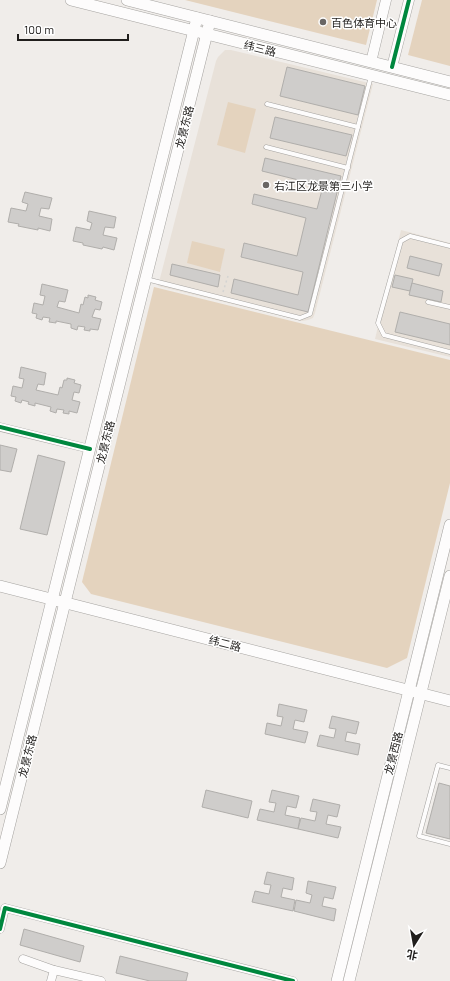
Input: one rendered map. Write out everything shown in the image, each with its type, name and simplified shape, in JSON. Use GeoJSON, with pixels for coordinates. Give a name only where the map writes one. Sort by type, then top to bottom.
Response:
{"type":"FeatureCollection","features":[{"type":"Feature","properties":{"kind":"main road","name":"纬三路"},"geometry":{"type":"LineString","coordinates":[[71,0],[450,95]]}},
{"type":"Feature","properties":{"kind":"main road","name":"纬三路"},"geometry":{"type":"LineString","coordinates":[[126,0],[450,82]]}},
{"type":"Feature","properties":{"kind":"main road","name":"龙景东路"},"geometry":{"type":"LineString","coordinates":[[0,808],[197,18]]}},
{"type":"Feature","properties":{"kind":"main road","name":"龙景东路"},"geometry":{"type":"LineString","coordinates":[[0,863],[210,21]]}},
{"type":"Feature","properties":{"kind":"main road","name":"龙景西路"},"geometry":{"type":"LineString","coordinates":[[336,981],[450,525]]}},
{"type":"Feature","properties":{"kind":"main road","name":"龙景西路"},"geometry":{"type":"LineString","coordinates":[[349,981],[450,576]]}},
{"type":"Feature","properties":{"kind":"main road","name":"纬二路"},"geometry":{"type":"LineString","coordinates":[[0,586],[450,701]]}},
{"type":"Feature","properties":{"kind":"street"},"geometry":{"type":"LineString","coordinates":[[371,62],[386,0]]}},
{"type":"Feature","properties":{"kind":"street"},"geometry":{"type":"LineString","coordinates":[[392,67],[409,0]]}},
{"type":"Feature","properties":{"kind":"street"},"geometry":{"type":"LineString","coordinates":[[0,427],[90,449]]}},
{"type":"Feature","properties":{"kind":"street"},"geometry":{"type":"LineString","coordinates":[[0,929],[5,908],[293,981]]}},
{"type":"Feature","properties":{"kind":"street"},"geometry":{"type":"LineString","coordinates":[[23,959],[54,970],[101,981]]}},
{"type":"Feature","properties":{"kind":"street"},"geometry":{"type":"LineString","coordinates":[[51,981],[54,970]]}},
{"type":"Feature","properties":{"kind":"lane"},"geometry":{"type":"LineString","coordinates":[[146,279],[300,318],[310,314],[371,75]]}},
{"type":"Feature","properties":{"kind":"lane"},"geometry":{"type":"LineString","coordinates":[[268,104],[358,127]]}},
{"type":"Feature","properties":{"kind":"lane"},"geometry":{"type":"LineString","coordinates":[[266,147],[348,168]]}},
{"type":"Feature","properties":{"kind":"lane"},"geometry":{"type":"LineString","coordinates":[[450,246],[410,236],[401,240],[378,323],[384,335],[450,352]]}},
{"type":"Feature","properties":{"kind":"lane"},"geometry":{"type":"LineString","coordinates":[[428,302],[450,307]]}},
{"type":"Feature","properties":{"kind":"lane"},"geometry":{"type":"LineString","coordinates":[[450,768],[438,765],[419,836],[450,844]]}},
{"type":"Feature","properties":{"kind":"path"},"geometry":{"type":"LineString","coordinates":[[222,298],[228,276]]}},
{"type":"Feature","properties":{"kind":"shaded area","name":"百色体育中心"},"geometry":{"type":"Polygon","coordinates":[[[185,0],[377,0],[366,45],[185,0]]]}},
{"type":"Feature","properties":{"kind":"shaded area","name":"百色体育中心"},"geometry":{"type":"Polygon","coordinates":[[[422,0],[450,0],[450,66],[408,55],[422,0]]]}},
{"type":"Feature","properties":{"kind":"shaded area","name":"右江区龙景第三小学"},"geometry":{"type":"Polygon","coordinates":[[[225,50],[231,50],[373,84],[315,313],[313,318],[308,320],[302,321],[158,286],[216,61],[225,50]]]}},
{"type":"Feature","properties":{"kind":"shaded area"},"geometry":{"type":"Polygon","coordinates":[[[228,102],[256,109],[245,153],[217,145],[228,102]]]}},
{"type":"Feature","properties":{"kind":"shaded area"},"geometry":{"type":"Polygon","coordinates":[[[401,230],[450,243],[450,357],[375,339],[401,230]]]}},
{"type":"Feature","properties":{"kind":"shaded area"},"geometry":{"type":"Polygon","coordinates":[[[192,241],[225,249],[220,272],[187,263],[192,241]]]}},
{"type":"Feature","properties":{"kind":"shaded area"},"geometry":{"type":"Polygon","coordinates":[[[154,287],[450,360],[450,483],[407,658],[387,668],[91,594],[82,582],[154,287]]]}},
{"type":"Feature","properties":{"kind":"building"},"geometry":{"type":"Polygon","coordinates":[[[287,67],[365,86],[358,115],[280,96],[287,67]]]}},
{"type":"Feature","properties":{"kind":"building"},"geometry":{"type":"Polygon","coordinates":[[[275,117],[352,135],[346,156],[270,138],[275,117]]]}},
{"type":"Feature","properties":{"kind":"building"},"geometry":{"type":"Polygon","coordinates":[[[265,158],[341,176],[308,312],[231,293],[234,279],[298,295],[303,272],[241,257],[244,243],[297,256],[306,218],[252,204],[254,194],[317,209],[323,186],[262,171],[265,158]]]}},
{"type":"Feature","properties":{"kind":"building"},"geometry":{"type":"Polygon","coordinates":[[[25,192],[52,198],[49,209],[41,208],[39,216],[52,219],[50,231],[18,226],[19,224],[8,222],[11,208],[26,211],[28,204],[22,202],[25,192]]]}},
{"type":"Feature","properties":{"kind":"building"},"geometry":{"type":"Polygon","coordinates":[[[89,211],[116,217],[114,228],[105,227],[103,235],[117,238],[114,250],[103,247],[102,249],[83,245],[83,243],[73,241],[76,227],[90,230],[92,223],[87,221],[89,211]]]}},
{"type":"Feature","properties":{"kind":"building"},"geometry":{"type":"Polygon","coordinates":[[[410,256],[442,264],[439,276],[407,268],[410,256]]]}},
{"type":"Feature","properties":{"kind":"building"},"geometry":{"type":"Polygon","coordinates":[[[172,264],[220,275],[218,287],[170,275],[172,264]]]}},
{"type":"Feature","properties":{"kind":"building"},"geometry":{"type":"Polygon","coordinates":[[[395,275],[413,279],[410,291],[392,287],[395,275]]]}},
{"type":"Feature","properties":{"kind":"building"},"geometry":{"type":"Polygon","coordinates":[[[412,283],[443,291],[441,302],[409,295],[412,283]]]}},
{"type":"Feature","properties":{"kind":"building"},"geometry":{"type":"Polygon","coordinates":[[[42,284],[68,290],[65,302],[59,301],[57,307],[79,313],[81,304],[83,305],[85,297],[88,298],[88,295],[96,297],[95,300],[102,302],[100,310],[95,309],[92,317],[101,319],[98,330],[84,330],[85,327],[78,326],[77,330],[71,328],[71,324],[56,321],[56,323],[49,322],[50,318],[43,317],[42,320],[36,318],[37,314],[32,313],[34,303],[43,305],[45,296],[40,295],[42,284]]]}},
{"type":"Feature","properties":{"kind":"building"},"geometry":{"type":"Polygon","coordinates":[[[400,312],[450,324],[450,345],[395,332],[400,312]]]}},
{"type":"Feature","properties":{"kind":"building"},"geometry":{"type":"Polygon","coordinates":[[[21,367],[46,373],[44,385],[38,384],[36,390],[58,395],[64,380],[67,380],[67,378],[75,380],[74,383],[81,385],[79,393],[74,392],[72,400],[80,402],[77,413],[69,411],[69,414],[63,413],[64,410],[57,409],[56,413],[50,411],[51,407],[35,403],[35,406],[22,400],[21,403],[15,401],[16,397],[11,396],[13,386],[22,388],[24,379],[19,378],[21,367]]]}},
{"type":"Feature","properties":{"kind":"building"},"geometry":{"type":"Polygon","coordinates":[[[0,445],[17,449],[11,472],[0,470],[0,445]]]}},
{"type":"Feature","properties":{"kind":"building"},"geometry":{"type":"Polygon","coordinates":[[[38,455],[65,462],[47,535],[20,529],[38,455]]]}},
{"type":"Feature","properties":{"kind":"building"},"geometry":{"type":"Polygon","coordinates":[[[279,704],[307,710],[304,722],[295,720],[293,729],[308,732],[305,743],[265,734],[267,723],[281,726],[283,717],[277,716],[279,704]]]}},
{"type":"Feature","properties":{"kind":"building"},"geometry":{"type":"Polygon","coordinates":[[[332,716],[359,722],[356,734],[347,732],[345,741],[360,744],[358,755],[317,746],[320,735],[334,738],[336,729],[329,728],[332,716]]]}},
{"type":"Feature","properties":{"kind":"building"},"geometry":{"type":"Polygon","coordinates":[[[439,783],[450,786],[450,839],[426,833],[439,783]]]}},
{"type":"Feature","properties":{"kind":"building"},"geometry":{"type":"Polygon","coordinates":[[[206,790],[252,801],[248,818],[202,807],[206,790]]]}},
{"type":"Feature","properties":{"kind":"building"},"geometry":{"type":"Polygon","coordinates":[[[272,790],[299,796],[296,808],[287,806],[285,815],[300,818],[298,829],[257,820],[260,809],[274,812],[276,803],[269,802],[272,790]]]}},
{"type":"Feature","properties":{"kind":"building"},"geometry":{"type":"Polygon","coordinates":[[[313,799],[340,805],[337,817],[328,815],[326,824],[341,827],[338,838],[298,829],[301,818],[315,821],[317,812],[310,811],[313,799]]]}},
{"type":"Feature","properties":{"kind":"building"},"geometry":{"type":"Polygon","coordinates":[[[267,872],[294,878],[292,890],[283,888],[281,897],[295,900],[293,911],[252,902],[255,891],[269,894],[271,885],[264,884],[267,872]]]}},
{"type":"Feature","properties":{"kind":"building"},"geometry":{"type":"Polygon","coordinates":[[[308,881],[336,887],[333,899],[324,897],[322,906],[336,909],[334,921],[294,911],[296,900],[310,903],[312,895],[306,893],[308,881]]]}},
{"type":"Feature","properties":{"kind":"building"},"geometry":{"type":"Polygon","coordinates":[[[24,929],[84,946],[80,962],[20,945],[24,929]]]}},
{"type":"Feature","properties":{"kind":"building"},"geometry":{"type":"Polygon","coordinates":[[[120,956],[188,973],[186,981],[150,981],[116,973],[120,956]]]}},
{"type":"Feature","properties":{"kind":"cycle path"},"geometry":{"type":"LineString","coordinates":[[392,67],[409,0]]}},
{"type":"Feature","properties":{"kind":"cycle path"},"geometry":{"type":"LineString","coordinates":[[0,427],[90,449]]}},
{"type":"Feature","properties":{"kind":"cycle path"},"geometry":{"type":"LineString","coordinates":[[0,929],[5,908],[293,981]]}},
{"type":"Feature","properties":{"kind":"place","name":"百色体育中心"},"geometry":{"type":"Point","coordinates":[323,22]}},
{"type":"Feature","properties":{"kind":"place","name":"右江区龙景第三小学"},"geometry":{"type":"Point","coordinates":[266,185]}}]}
